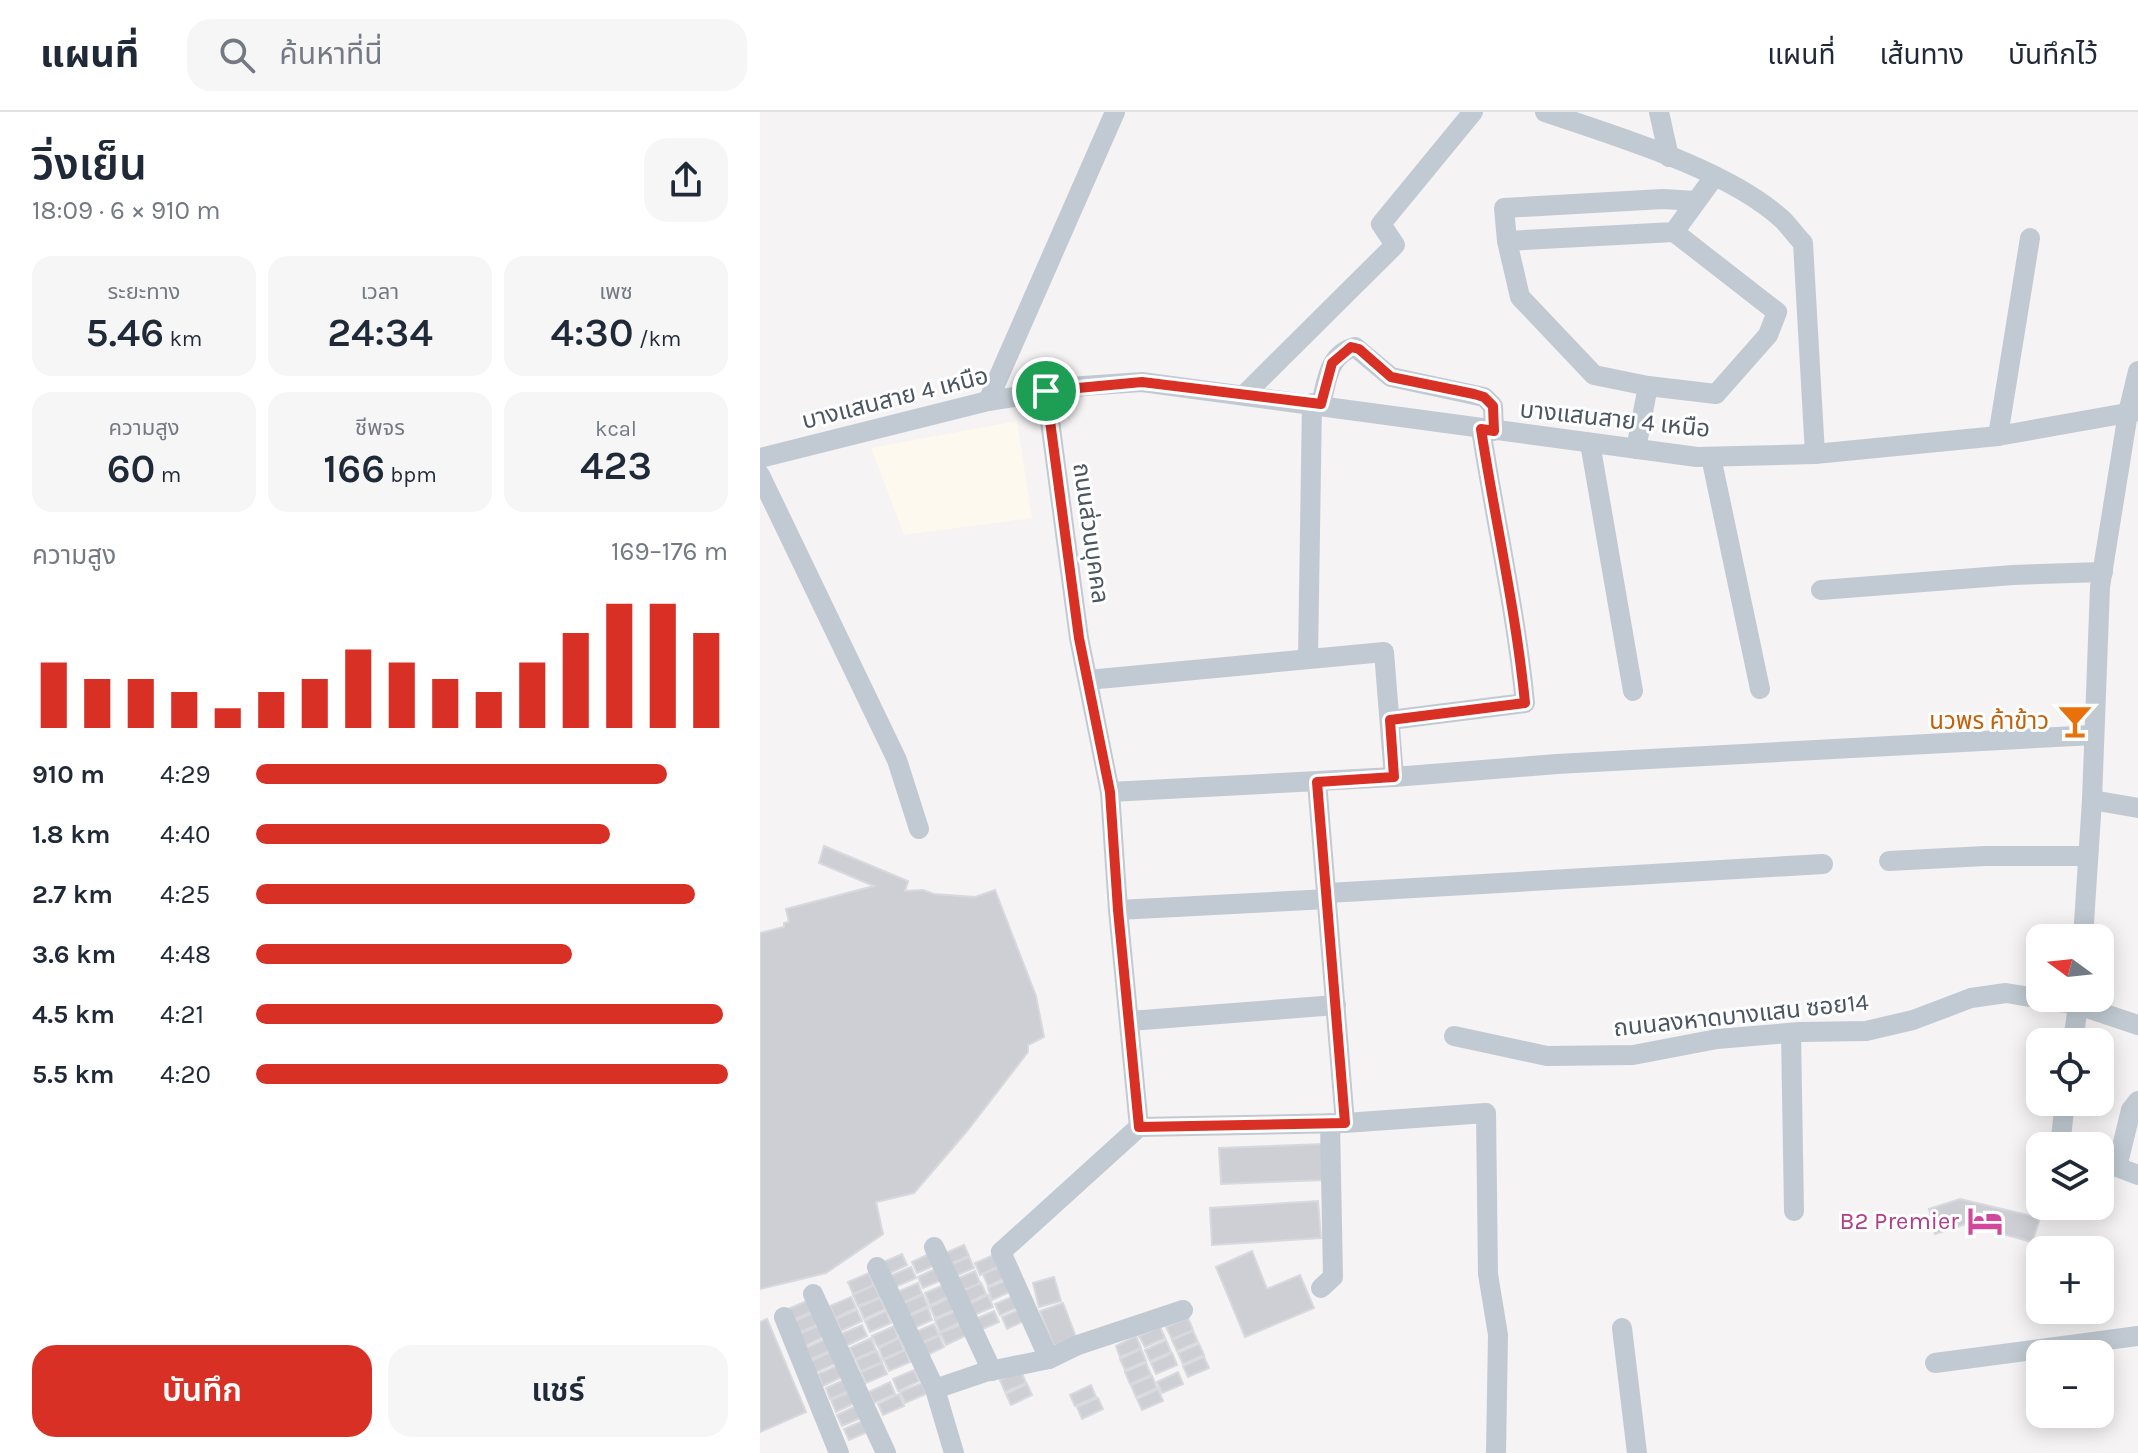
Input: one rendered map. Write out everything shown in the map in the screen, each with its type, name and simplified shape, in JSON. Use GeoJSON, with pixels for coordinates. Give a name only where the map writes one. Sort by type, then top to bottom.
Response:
{"type":"FeatureCollection","features":[{"type":"Feature","properties":{"kind":"street"},"geometry":{"type":"LineString","coordinates":[[988,401],[1115,112]]}},
{"type":"Feature","properties":{"kind":"street"},"geometry":{"type":"LineString","coordinates":[[1245,394],[1395,245],[1381,224],[1473,112]]}},
{"type":"Feature","properties":{"kind":"street"},"geometry":{"type":"LineString","coordinates":[[1545,112],[1669,157],[1714,177],[1752,197],[1782,219],[1803,243],[1815,454]]}},
{"type":"Feature","properties":{"kind":"street"},"geometry":{"type":"LineString","coordinates":[[1659,112],[1669,157]]}},
{"type":"Feature","properties":{"kind":"street"},"geometry":{"type":"LineString","coordinates":[[1674,232],[1714,177]]}},
{"type":"Feature","properties":{"kind":"street"},"geometry":{"type":"LineString","coordinates":[[1507,241],[1674,232],[1777,312],[1768,335],[1716,394],[1648,386],[1594,375],[1520,297],[1507,241],[1504,208],[1663,199],[1696,201]]}},
{"type":"Feature","properties":{"kind":"street"},"geometry":{"type":"LineString","coordinates":[[1998,436],[2030,238]]}},
{"type":"Feature","properties":{"kind":"street"},"geometry":{"type":"LineString","coordinates":[[1308,659],[1317,404],[1332,363],[1340,354],[1355,347],[1391,377],[1484,397],[1493,406],[1487,430],[1498,535],[1519,643],[1525,703],[1390,720]]}},
{"type":"Feature","properties":{"kind":"street"},"geometry":{"type":"LineString","coordinates":[[2084,924],[2103,572],[2138,371]]}},
{"type":"Feature","properties":{"kind":"street","name":"บางแสนสาย 4 เหนือ"},"geometry":{"type":"LineString","coordinates":[[760,458],[988,401],[1046,391],[1142,382],[1487,430],[1711,457],[1815,454],[1998,436],[2133,412]]}},
{"type":"Feature","properties":{"kind":"street"},"geometry":{"type":"LineString","coordinates":[[1636,449],[1648,386]]}},
{"type":"Feature","properties":{"kind":"street","name":"ถนนส่วนบุคคล"},"geometry":{"type":"LineString","coordinates":[[1046,391],[1079,638],[1110,792],[1139,1127]]}},
{"type":"Feature","properties":{"kind":"street"},"geometry":{"type":"LineString","coordinates":[[1590,443],[1633,691]]}},
{"type":"Feature","properties":{"kind":"street"},"geometry":{"type":"LineString","coordinates":[[1711,457],[1760,689]]}},
{"type":"Feature","properties":{"kind":"street"},"geometry":{"type":"LineString","coordinates":[[760,475],[897,760],[919,829]]}},
{"type":"Feature","properties":{"kind":"street"},"geometry":{"type":"LineString","coordinates":[[1821,590],[2013,575],[2103,572]]}},
{"type":"Feature","properties":{"kind":"street"},"geometry":{"type":"LineString","coordinates":[[1088,680],[1384,652],[1394,777]]}},
{"type":"Feature","properties":{"kind":"street"},"geometry":{"type":"LineString","coordinates":[[1110,792],[2094,735]]}},
{"type":"Feature","properties":{"kind":"street"},"geometry":{"type":"LineString","coordinates":[[1317,782],[1336,1005],[1337,1123],[1333,1277],[1321,1288]]}},
{"type":"Feature","properties":{"kind":"street"},"geometry":{"type":"LineString","coordinates":[[2092,800],[2138,808]]}},
{"type":"Feature","properties":{"kind":"street"},"geometry":{"type":"LineString","coordinates":[[1889,861],[1985,856],[2088,856]]}},
{"type":"Feature","properties":{"kind":"street"},"geometry":{"type":"LineString","coordinates":[[1118,910],[1823,864]]}},
{"type":"Feature","properties":{"kind":"street","name":"ถนนลงหาดบางแสน ซอย14"},"geometry":{"type":"LineString","coordinates":[[1454,1036],[1547,1056],[1633,1055],[1717,1039],[1866,1031],[1913,1020],[1971,998],[2006,993],[2026,995]]}},
{"type":"Feature","properties":{"kind":"street"},"geometry":{"type":"LineString","coordinates":[[1130,1021],[1336,1005]]}},
{"type":"Feature","properties":{"kind":"street","name":"ถนนลงหาดบางแสน ซอย14"},"geometry":{"type":"LineString","coordinates":[[2106,1012],[2138,1025]]}},
{"type":"Feature","properties":{"kind":"street"},"geometry":{"type":"LineString","coordinates":[[1791,1033],[1794,1211]]}},
{"type":"Feature","properties":{"kind":"street"},"geometry":{"type":"LineString","coordinates":[[2114,1151],[2138,1101]]}},
{"type":"Feature","properties":{"kind":"street"},"geometry":{"type":"LineString","coordinates":[[1049,1359],[1001,1252],[1139,1127],[1337,1123],[1486,1113],[1488,1274],[1498,1335],[1496,1453]]}},
{"type":"Feature","properties":{"kind":"street"},"geometry":{"type":"LineString","coordinates":[[2114,1167],[2138,1175]]}},
{"type":"Feature","properties":{"kind":"street"},"geometry":{"type":"LineString","coordinates":[[934,1247],[992,1371]]}},
{"type":"Feature","properties":{"kind":"street"},"geometry":{"type":"LineString","coordinates":[[877,1267],[935,1389],[954,1453]]}},
{"type":"Feature","properties":{"kind":"street"},"geometry":{"type":"LineString","coordinates":[[813,1294],[886,1453]]}},
{"type":"Feature","properties":{"kind":"street"},"geometry":{"type":"LineString","coordinates":[[935,1389],[992,1371],[1049,1359],[1078,1345],[1183,1310]]}},
{"type":"Feature","properties":{"kind":"street"},"geometry":{"type":"LineString","coordinates":[[784,1317],[839,1453]]}},
{"type":"Feature","properties":{"kind":"street"},"geometry":{"type":"LineString","coordinates":[[1622,1328],[1637,1453]]}},
{"type":"Feature","properties":{"kind":"street"},"geometry":{"type":"LineString","coordinates":[[1935,1363],[2138,1336]]}},
{"type":"Feature","properties":{"kind":"shaded area"},"geometry":{"type":"Polygon","coordinates":[[[1017,421],[1032,518],[904,535],[871,448],[1017,421]]]}},
{"type":"Feature","properties":{"kind":"building"},"geometry":{"type":"Polygon","coordinates":[[[824,846],[908,881],[905,891],[923,890],[934,894],[975,897],[995,890],[1036,996],[1044,1037],[1028,1045],[1028,1052],[914,1193],[876,1202],[883,1234],[826,1273],[760,1289],[760,933],[784,927],[784,923],[789,922],[786,909],[874,886],[819,863],[824,846]]]}},
{"type":"Feature","properties":{"kind":"building"},"geometry":{"type":"Polygon","coordinates":[[[1323,1144],[1324,1180],[1221,1184],[1219,1148],[1323,1144]]]}},
{"type":"Feature","properties":{"kind":"building","name":"B2 Premier"},"geometry":{"type":"Polygon","coordinates":[[[1960,1199],[2026,1215],[2026,1220],[2039,1220],[2034,1236],[2026,1236],[2026,1240],[1966,1224],[1935,1234],[1929,1209],[1960,1199]]]}},
{"type":"Feature","properties":{"kind":"building"},"geometry":{"type":"Polygon","coordinates":[[[1318,1201],[1321,1238],[1212,1245],[1210,1208],[1318,1201]]]}},
{"type":"Feature","properties":{"kind":"building"},"geometry":{"type":"Polygon","coordinates":[[[964,1245],[969,1256],[948,1265],[943,1254],[964,1245]]]}},
{"type":"Feature","properties":{"kind":"building"},"geometry":{"type":"Polygon","coordinates":[[[1252,1251],[1267,1289],[1300,1275],[1314,1308],[1245,1337],[1216,1267],[1252,1251]]]}},
{"type":"Feature","properties":{"kind":"building"},"geometry":{"type":"Polygon","coordinates":[[[933,1252],[938,1264],[917,1273],[912,1262],[933,1252]]]}},
{"type":"Feature","properties":{"kind":"building"},"geometry":{"type":"Polygon","coordinates":[[[902,1254],[907,1265],[886,1275],[881,1263],[902,1254]]]}},
{"type":"Feature","properties":{"kind":"building"},"geometry":{"type":"Polygon","coordinates":[[[996,1254],[1001,1265],[980,1275],[975,1263],[996,1254]]]}},
{"type":"Feature","properties":{"kind":"building"},"geometry":{"type":"Polygon","coordinates":[[[969,1257],[974,1268],[953,1277],[948,1266],[969,1257]]]}},
{"type":"Feature","properties":{"kind":"building"},"geometry":{"type":"Polygon","coordinates":[[[1005,1265],[1010,1276],[988,1286],[983,1274],[1005,1265]]]}},
{"type":"Feature","properties":{"kind":"building"},"geometry":{"type":"Polygon","coordinates":[[[911,1267],[916,1278],[895,1287],[890,1276],[911,1267]]]}},
{"type":"Feature","properties":{"kind":"building"},"geometry":{"type":"Polygon","coordinates":[[[939,1267],[944,1279],[923,1288],[918,1277],[939,1267]]]}},
{"type":"Feature","properties":{"kind":"building"},"geometry":{"type":"Polygon","coordinates":[[[975,1271],[980,1283],[959,1292],[954,1280],[975,1271]]]}},
{"type":"Feature","properties":{"kind":"building"},"geometry":{"type":"Polygon","coordinates":[[[869,1273],[874,1285],[853,1294],[848,1282],[869,1273]]]}},
{"type":"Feature","properties":{"kind":"building"},"geometry":{"type":"Polygon","coordinates":[[[1054,1277],[1061,1301],[1039,1307],[1033,1283],[1054,1277]]]}},
{"type":"Feature","properties":{"kind":"building"},"geometry":{"type":"Polygon","coordinates":[[[1009,1279],[1014,1290],[992,1300],[988,1288],[1009,1279]]]}},
{"type":"Feature","properties":{"kind":"building"},"geometry":{"type":"Polygon","coordinates":[[[918,1283],[922,1294],[902,1303],[897,1292],[918,1283]]]}},
{"type":"Feature","properties":{"kind":"building"},"geometry":{"type":"Polygon","coordinates":[[[981,1283],[986,1294],[965,1304],[960,1292],[981,1283]]]}},
{"type":"Feature","properties":{"kind":"building"},"geometry":{"type":"Polygon","coordinates":[[[946,1284],[951,1295],[930,1305],[925,1293],[946,1284]]]}},
{"type":"Feature","properties":{"kind":"building"},"geometry":{"type":"Polygon","coordinates":[[[874,1285],[880,1297],[858,1306],[853,1295],[874,1285]]]}},
{"type":"Feature","properties":{"kind":"building"},"geometry":{"type":"Polygon","coordinates":[[[923,1295],[928,1306],[907,1316],[902,1304],[923,1295]]]}},
{"type":"Feature","properties":{"kind":"building"},"geometry":{"type":"Polygon","coordinates":[[[988,1295],[993,1307],[972,1316],[967,1305],[988,1295]]]}},
{"type":"Feature","properties":{"kind":"building"},"geometry":{"type":"Polygon","coordinates":[[[1016,1295],[1021,1306],[1000,1315],[995,1304],[1016,1295]]]}},
{"type":"Feature","properties":{"kind":"building"},"geometry":{"type":"Polygon","coordinates":[[[851,1297],[856,1308],[835,1318],[830,1306],[851,1297]]]}},
{"type":"Feature","properties":{"kind":"building"},"geometry":{"type":"Polygon","coordinates":[[[951,1297],[956,1309],[935,1318],[930,1307],[951,1297]]]}},
{"type":"Feature","properties":{"kind":"building"},"geometry":{"type":"Polygon","coordinates":[[[880,1298],[885,1309],[864,1319],[859,1307],[880,1298]]]}},
{"type":"Feature","properties":{"kind":"building"},"geometry":{"type":"Polygon","coordinates":[[[809,1300],[814,1311],[793,1320],[788,1309],[809,1300]]]}},
{"type":"Feature","properties":{"kind":"building"},"geometry":{"type":"Polygon","coordinates":[[[1063,1303],[1076,1337],[1054,1346],[1040,1311],[1063,1303]]]}},
{"type":"Feature","properties":{"kind":"building"},"geometry":{"type":"Polygon","coordinates":[[[928,1308],[932,1320],[912,1329],[907,1317],[928,1308]]]}},
{"type":"Feature","properties":{"kind":"building"},"geometry":{"type":"Polygon","coordinates":[[[1023,1308],[1028,1319],[1007,1329],[1002,1317],[1023,1308]]]}},
{"type":"Feature","properties":{"kind":"building"},"geometry":{"type":"Polygon","coordinates":[[[857,1310],[862,1321],[841,1331],[836,1319],[857,1310]]]}},
{"type":"Feature","properties":{"kind":"building"},"geometry":{"type":"Polygon","coordinates":[[[886,1311],[891,1323],[870,1332],[865,1321],[886,1311]]]}},
{"type":"Feature","properties":{"kind":"building"},"geometry":{"type":"Polygon","coordinates":[[[956,1311],[961,1322],[940,1332],[935,1320],[956,1311]]]}},
{"type":"Feature","properties":{"kind":"building"},"geometry":{"type":"Polygon","coordinates":[[[994,1311],[999,1322],[978,1331],[973,1320],[994,1311]]]}},
{"type":"Feature","properties":{"kind":"building"},"geometry":{"type":"Polygon","coordinates":[[[814,1312],[819,1324],[798,1333],[793,1322],[814,1312]]]}},
{"type":"Feature","properties":{"kind":"building"},"geometry":{"type":"Polygon","coordinates":[[[1188,1318],[1193,1330],[1172,1339],[1166,1327],[1188,1318]]]}},
{"type":"Feature","properties":{"kind":"building"},"geometry":{"type":"Polygon","coordinates":[[[767,1319],[806,1412],[760,1432],[760,1322],[767,1319]]]}},
{"type":"Feature","properties":{"kind":"building"},"geometry":{"type":"Polygon","coordinates":[[[934,1324],[939,1335],[918,1344],[913,1333],[934,1324]]]}},
{"type":"Feature","properties":{"kind":"building"},"geometry":{"type":"Polygon","coordinates":[[[962,1324],[967,1335],[946,1345],[940,1333],[962,1324]]]}},
{"type":"Feature","properties":{"kind":"building"},"geometry":{"type":"Polygon","coordinates":[[[820,1325],[825,1336],[805,1346],[799,1334],[820,1325]]]}},
{"type":"Feature","properties":{"kind":"building"},"geometry":{"type":"Polygon","coordinates":[[[862,1325],[867,1336],[846,1346],[841,1334],[862,1325]]]}},
{"type":"Feature","properties":{"kind":"building"},"geometry":{"type":"Polygon","coordinates":[[[894,1326],[898,1338],[878,1347],[872,1336],[894,1326]]]}},
{"type":"Feature","properties":{"kind":"building"},"geometry":{"type":"Polygon","coordinates":[[[1160,1327],[1165,1338],[1145,1347],[1139,1336],[1160,1327]]]}},
{"type":"Feature","properties":{"kind":"building"},"geometry":{"type":"Polygon","coordinates":[[[1193,1331],[1198,1342],[1177,1351],[1172,1340],[1193,1331]]]}},
{"type":"Feature","properties":{"kind":"building"},"geometry":{"type":"Polygon","coordinates":[[[939,1336],[944,1347],[923,1357],[918,1345],[939,1336]]]}},
{"type":"Feature","properties":{"kind":"building"},"geometry":{"type":"Polygon","coordinates":[[[1136,1336],[1141,1348],[1120,1357],[1116,1346],[1136,1336]]]}},
{"type":"Feature","properties":{"kind":"building"},"geometry":{"type":"Polygon","coordinates":[[[827,1338],[832,1350],[811,1359],[806,1348],[827,1338]]]}},
{"type":"Feature","properties":{"kind":"building"},"geometry":{"type":"Polygon","coordinates":[[[871,1338],[876,1350],[855,1359],[850,1348],[871,1338]]]}},
{"type":"Feature","properties":{"kind":"building"},"geometry":{"type":"Polygon","coordinates":[[[899,1338],[904,1350],[883,1359],[879,1348],[899,1338]]]}},
{"type":"Feature","properties":{"kind":"building"},"geometry":{"type":"Polygon","coordinates":[[[1166,1340],[1171,1352],[1150,1361],[1145,1350],[1166,1340]]]}},
{"type":"Feature","properties":{"kind":"building"},"geometry":{"type":"Polygon","coordinates":[[[1199,1344],[1204,1355],[1183,1364],[1178,1353],[1199,1344]]]}},
{"type":"Feature","properties":{"kind":"building"},"geometry":{"type":"Polygon","coordinates":[[[1141,1349],[1146,1361],[1125,1370],[1120,1359],[1141,1349]]]}},
{"type":"Feature","properties":{"kind":"building"},"geometry":{"type":"Polygon","coordinates":[[[905,1350],[910,1362],[889,1371],[884,1360],[905,1350]]]}},
{"type":"Feature","properties":{"kind":"building"},"geometry":{"type":"Polygon","coordinates":[[[832,1351],[837,1363],[816,1372],[811,1361],[832,1351]]]}},
{"type":"Feature","properties":{"kind":"building"},"geometry":{"type":"Polygon","coordinates":[[[877,1351],[882,1362],[861,1371],[856,1360],[877,1351]]]}},
{"type":"Feature","properties":{"kind":"building"},"geometry":{"type":"Polygon","coordinates":[[[1172,1353],[1177,1365],[1156,1374],[1151,1363],[1172,1353]]]}},
{"type":"Feature","properties":{"kind":"building"},"geometry":{"type":"Polygon","coordinates":[[[1204,1357],[1209,1368],[1188,1377],[1183,1366],[1204,1357]]]}},
{"type":"Feature","properties":{"kind":"building"},"geometry":{"type":"Polygon","coordinates":[[[882,1363],[887,1374],[866,1383],[861,1372],[882,1363]]]}},
{"type":"Feature","properties":{"kind":"building"},"geometry":{"type":"Polygon","coordinates":[[[1146,1363],[1151,1375],[1130,1384],[1125,1372],[1146,1363]]]}},
{"type":"Feature","properties":{"kind":"building"},"geometry":{"type":"Polygon","coordinates":[[[839,1365],[844,1376],[823,1386],[818,1374],[839,1365]]]}},
{"type":"Feature","properties":{"kind":"building"},"geometry":{"type":"Polygon","coordinates":[[[914,1370],[919,1381],[898,1391],[893,1379],[914,1370]]]}},
{"type":"Feature","properties":{"kind":"building"},"geometry":{"type":"Polygon","coordinates":[[[1021,1371],[1026,1383],[1005,1392],[1000,1380],[1021,1371]]]}},
{"type":"Feature","properties":{"kind":"building"},"geometry":{"type":"Polygon","coordinates":[[[1178,1372],[1183,1384],[1162,1393],[1157,1382],[1178,1372]]]}},
{"type":"Feature","properties":{"kind":"building"},"geometry":{"type":"Polygon","coordinates":[[[1152,1376],[1157,1388],[1136,1397],[1131,1385],[1152,1376]]]}},
{"type":"Feature","properties":{"kind":"building"},"geometry":{"type":"Polygon","coordinates":[[[846,1379],[852,1390],[830,1399],[826,1388],[846,1379]]]}},
{"type":"Feature","properties":{"kind":"building"},"geometry":{"type":"Polygon","coordinates":[[[890,1382],[895,1394],[874,1403],[869,1392],[890,1382]]]}},
{"type":"Feature","properties":{"kind":"building"},"geometry":{"type":"Polygon","coordinates":[[[922,1383],[926,1394],[905,1403],[900,1392],[922,1383]]]}},
{"type":"Feature","properties":{"kind":"building"},"geometry":{"type":"Polygon","coordinates":[[[1027,1384],[1032,1395],[1011,1405],[1006,1394],[1027,1384]]]}},
{"type":"Feature","properties":{"kind":"building"},"geometry":{"type":"Polygon","coordinates":[[[1091,1385],[1096,1397],[1075,1406],[1070,1395],[1091,1385]]]}},
{"type":"Feature","properties":{"kind":"building"},"geometry":{"type":"Polygon","coordinates":[[[1158,1389],[1163,1401],[1142,1410],[1137,1399],[1158,1389]]]}},
{"type":"Feature","properties":{"kind":"building"},"geometry":{"type":"Polygon","coordinates":[[[852,1391],[857,1402],[836,1412],[831,1400],[852,1391]]]}},
{"type":"Feature","properties":{"kind":"building"},"geometry":{"type":"Polygon","coordinates":[[[899,1394],[904,1406],[883,1415],[878,1404],[899,1394]]]}},
{"type":"Feature","properties":{"kind":"building"},"geometry":{"type":"Polygon","coordinates":[[[1098,1398],[1103,1409],[1082,1419],[1077,1407],[1098,1398]]]}},
{"type":"Feature","properties":{"kind":"building"},"geometry":{"type":"Polygon","coordinates":[[[858,1405],[863,1417],[842,1426],[837,1415],[858,1405]]]}},
{"type":"Feature","properties":{"kind":"building"},"geometry":{"type":"Polygon","coordinates":[[[865,1420],[870,1431],[849,1440],[844,1429],[865,1420]]]}},
{"type":"Feature","properties":{"kind":"place","name":"นวพร ค้าข้าว"},"geometry":{"type":"Point","coordinates":[2075,721]}},
{"type":"Feature","properties":{"kind":"place","name":"B2 Premier"},"geometry":{"type":"Point","coordinates":[1985,1221]}},
{"type":"Feature","properties":{"kind":"route"},"geometry":{"type":"LineString","coordinates":[[1355,347],[1391,377],[1474,394],[1489,400],[1493,406],[1494,431],[1481,429],[1519,643],[1525,703],[1390,720],[1394,777],[1317,782],[1345,1123],[1139,1127],[1110,792],[1079,638],[1046,391],[1142,382],[1321,404],[1332,363],[1340,354],[1355,347]]}}]}
